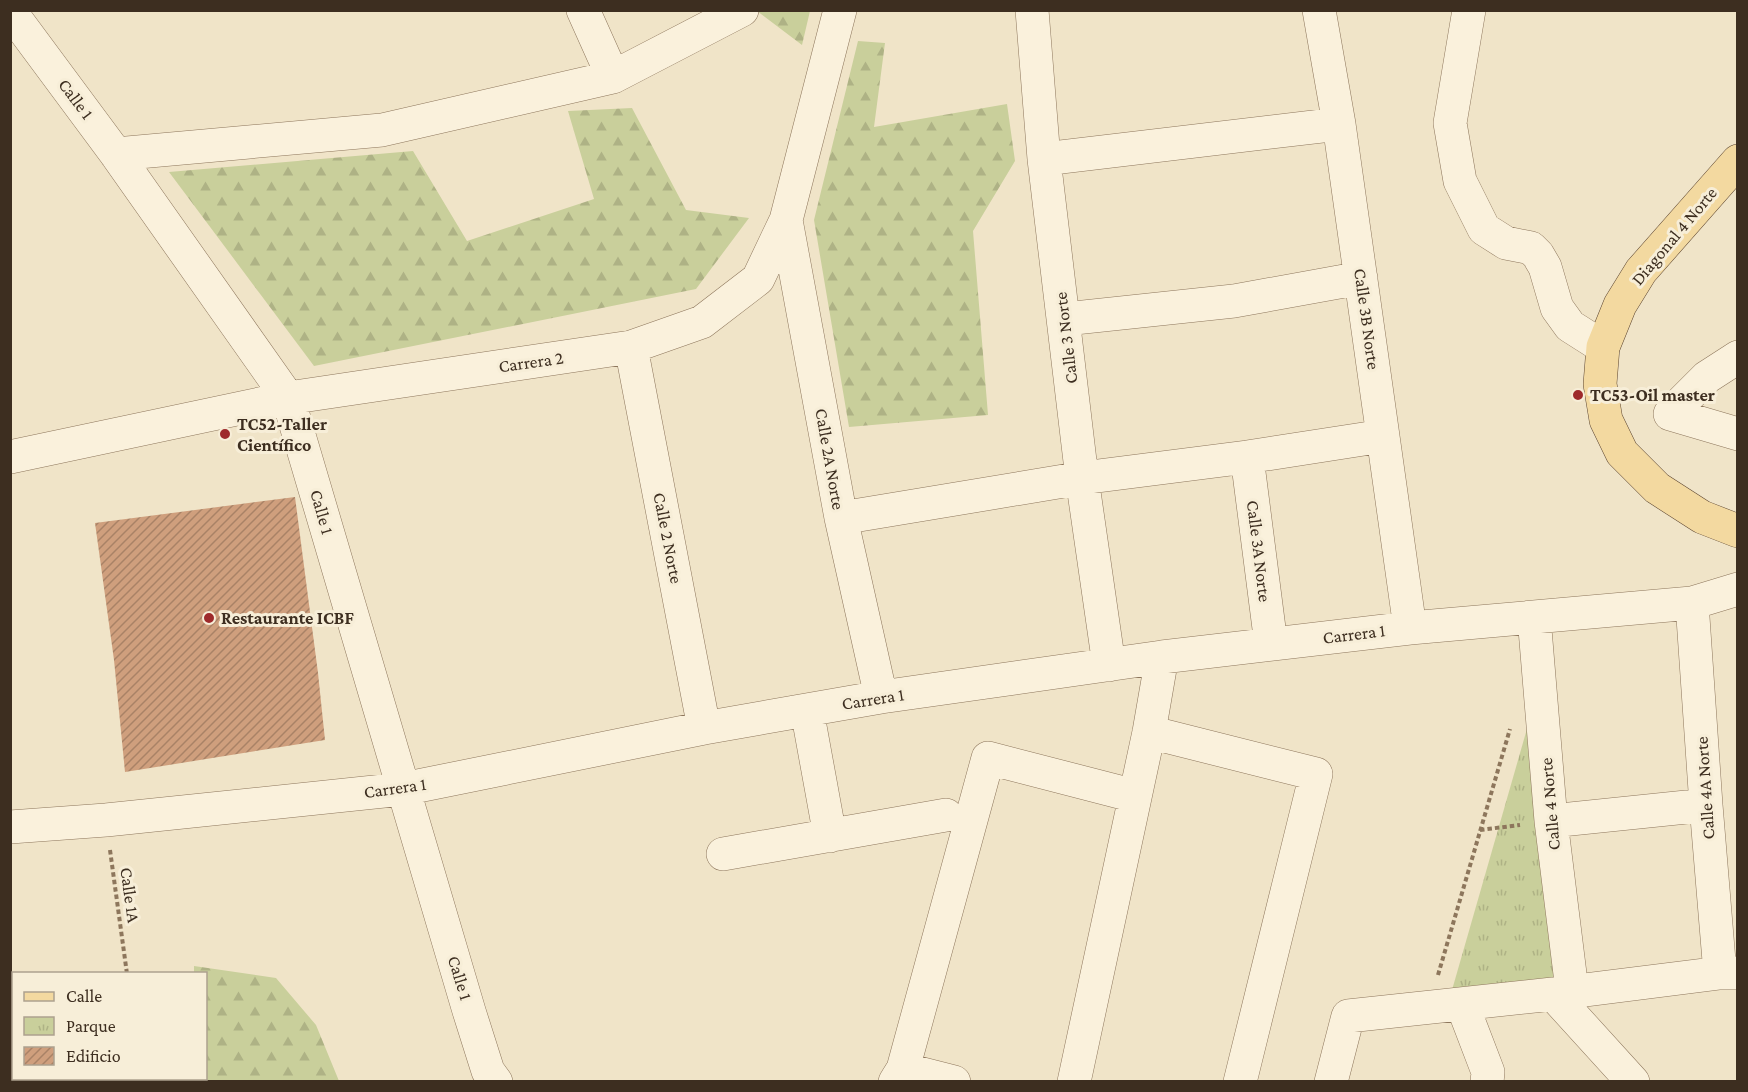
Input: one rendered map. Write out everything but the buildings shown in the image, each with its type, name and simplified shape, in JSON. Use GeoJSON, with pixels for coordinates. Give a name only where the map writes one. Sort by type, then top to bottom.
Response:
{"type":"FeatureCollection","features":[{"type":"Feature","properties":{"kind":"main road","name":"Diagonal 4 Norte"},"geometry":{"type":"LineString","coordinates":[[1737,161],[1641,272],[1620,306],[1603,347],[1600,384],[1606,420],[1622,453],[1657,488],[1702,517],[1737,531]]}},
{"type":"Feature","properties":{"kind":"street"},"geometry":{"type":"LineString","coordinates":[[583,10],[613,77]]}},
{"type":"Feature","properties":{"kind":"street"},"geometry":{"type":"LineString","coordinates":[[116,154],[382,130],[613,77],[742,10]]}},
{"type":"Feature","properties":{"kind":"street","name":"Carrera 2"},"geometry":{"type":"LineString","coordinates":[[10,457],[288,398],[631,347],[702,322],[758,279],[786,220],[840,10]]}},
{"type":"Feature","properties":{"kind":"street","name":"Calle 3 Norte"},"geometry":{"type":"LineString","coordinates":[[1032,10],[1044,159],[1065,319],[1082,478],[1109,665]]}},
{"type":"Feature","properties":{"kind":"street","name":"Calle 3B Norte"},"geometry":{"type":"LineString","coordinates":[[1319,10],[1339,124],[1410,627]]}},
{"type":"Feature","properties":{"kind":"street"},"geometry":{"type":"LineString","coordinates":[[1469,10],[1450,123],[1460,181],[1484,228],[1506,243],[1531,248],[1545,267],[1557,308],[1570,326],[1603,347]]}},
{"type":"Feature","properties":{"kind":"street","name":"Calle 1"},"geometry":{"type":"LineString","coordinates":[[12,16],[116,154],[288,398],[488,1071],[496,1082]]}},
{"type":"Feature","properties":{"kind":"street"},"geometry":{"type":"LineString","coordinates":[[1044,159],[1339,124]]}},
{"type":"Feature","properties":{"kind":"street","name":"Calle 2A Norte"},"geometry":{"type":"LineString","coordinates":[[786,220],[841,518],[881,697]]}},
{"type":"Feature","properties":{"kind":"street"},"geometry":{"type":"LineString","coordinates":[[1065,319],[1234,301],[1361,278]]}},
{"type":"Feature","properties":{"kind":"street","name":"Calle 2 Norte"},"geometry":{"type":"LineString","coordinates":[[631,347],[704,728]]}},
{"type":"Feature","properties":{"kind":"street"},"geometry":{"type":"LineString","coordinates":[[1737,357],[1707,377],[1670,414],[1737,434]]}},
{"type":"Feature","properties":{"kind":"street"},"geometry":{"type":"LineString","coordinates":[[841,518],[1082,478],[1247,457],[1383,436]]}},
{"type":"Feature","properties":{"kind":"street","name":"Calle 3A Norte"},"geometry":{"type":"LineString","coordinates":[[1247,457],[1271,644]]}},
{"type":"Feature","properties":{"kind":"street","name":"Carrera 1"},"geometry":{"type":"LineString","coordinates":[[10,827],[106,820],[403,789],[704,728],[881,697],[1162,657],[1410,627],[1692,603],[1737,589]]}},
{"type":"Feature","properties":{"kind":"street","name":"Calle 4A Norte"},"geometry":{"type":"LineString","coordinates":[[1692,603],[1706,805],[1729,973]]}},
{"type":"Feature","properties":{"kind":"street","name":"Calle 4 Norte"},"geometry":{"type":"LineString","coordinates":[[1534,617],[1562,992]]}},
{"type":"Feature","properties":{"kind":"street"},"geometry":{"type":"LineString","coordinates":[[1074,1082],[1149,732],[1162,657]]}},
{"type":"Feature","properties":{"kind":"street"},"geometry":{"type":"LineString","coordinates":[[807,710],[830,836]]}},
{"type":"Feature","properties":{"kind":"street"},"geometry":{"type":"LineString","coordinates":[[1149,732],[1316,774],[1240,1082]]}},
{"type":"Feature","properties":{"kind":"street"},"geometry":{"type":"LineString","coordinates":[[954,1082],[899,1075],[988,758],[1135,796]]}},
{"type":"Feature","properties":{"kind":"street"},"geometry":{"type":"LineString","coordinates":[[1551,821],[1706,805]]}},
{"type":"Feature","properties":{"kind":"street"},"geometry":{"type":"LineString","coordinates":[[723,855],[946,815]]}},
{"type":"Feature","properties":{"kind":"street"},"geometry":{"type":"LineString","coordinates":[[1331,1082],[1348,1016],[1729,973]]}},
{"type":"Feature","properties":{"kind":"street"},"geometry":{"type":"LineString","coordinates":[[1562,992],[1633,1082]]}},
{"type":"Feature","properties":{"kind":"street"},"geometry":{"type":"LineString","coordinates":[[1462,1004],[1488,1072],[1487,1082]]}},
{"type":"Feature","properties":{"kind":"path"},"geometry":{"type":"LineString","coordinates":[[1428,1007],[1512,722]]}},
{"type":"Feature","properties":{"kind":"path","name":"Calle 1A"},"geometry":{"type":"LineString","coordinates":[[106,820],[127,972]]}},
{"type":"Feature","properties":{"kind":"path"},"geometry":{"type":"LineString","coordinates":[[1480,830],[1551,821]]}},
{"type":"Feature","properties":{"kind":"green space"},"geometry":{"type":"Polygon","coordinates":[[[757,11],[810,11],[802,45],[757,11]]]}},
{"type":"Feature","properties":{"kind":"green space"},"geometry":{"type":"Polygon","coordinates":[[[858,41],[885,43],[874,127],[1007,104],[1015,161],[973,231],[988,415],[849,427],[814,220],[858,41]]]}},
{"type":"Feature","properties":{"kind":"green space"},"geometry":{"type":"Polygon","coordinates":[[[632,108],[686,210],[749,218],[696,289],[314,366],[169,172],[413,151],[467,241],[594,199],[568,111],[632,108]]]}},
{"type":"Feature","properties":{"kind":"green space"},"geometry":{"type":"Polygon","coordinates":[[[1535,701],[1569,976],[1452,990],[1535,701]]]}},
{"type":"Feature","properties":{"kind":"green space"},"geometry":{"type":"Polygon","coordinates":[[[194,966],[276,978],[316,1025],[339,1081],[197,1081],[207,1080],[207,972],[194,972],[194,966]]]}},
{"type":"Feature","properties":{"kind":"place","name":"TC53-Oil master"},"geometry":{"type":"Point","coordinates":[1578,395]}},
{"type":"Feature","properties":{"kind":"place","name":"TC52-Taller Científico"},"geometry":{"type":"Point","coordinates":[225,434]}},
{"type":"Feature","properties":{"kind":"place","name":"Restaurante ICBF"},"geometry":{"type":"Point","coordinates":[209,618]}}]}
